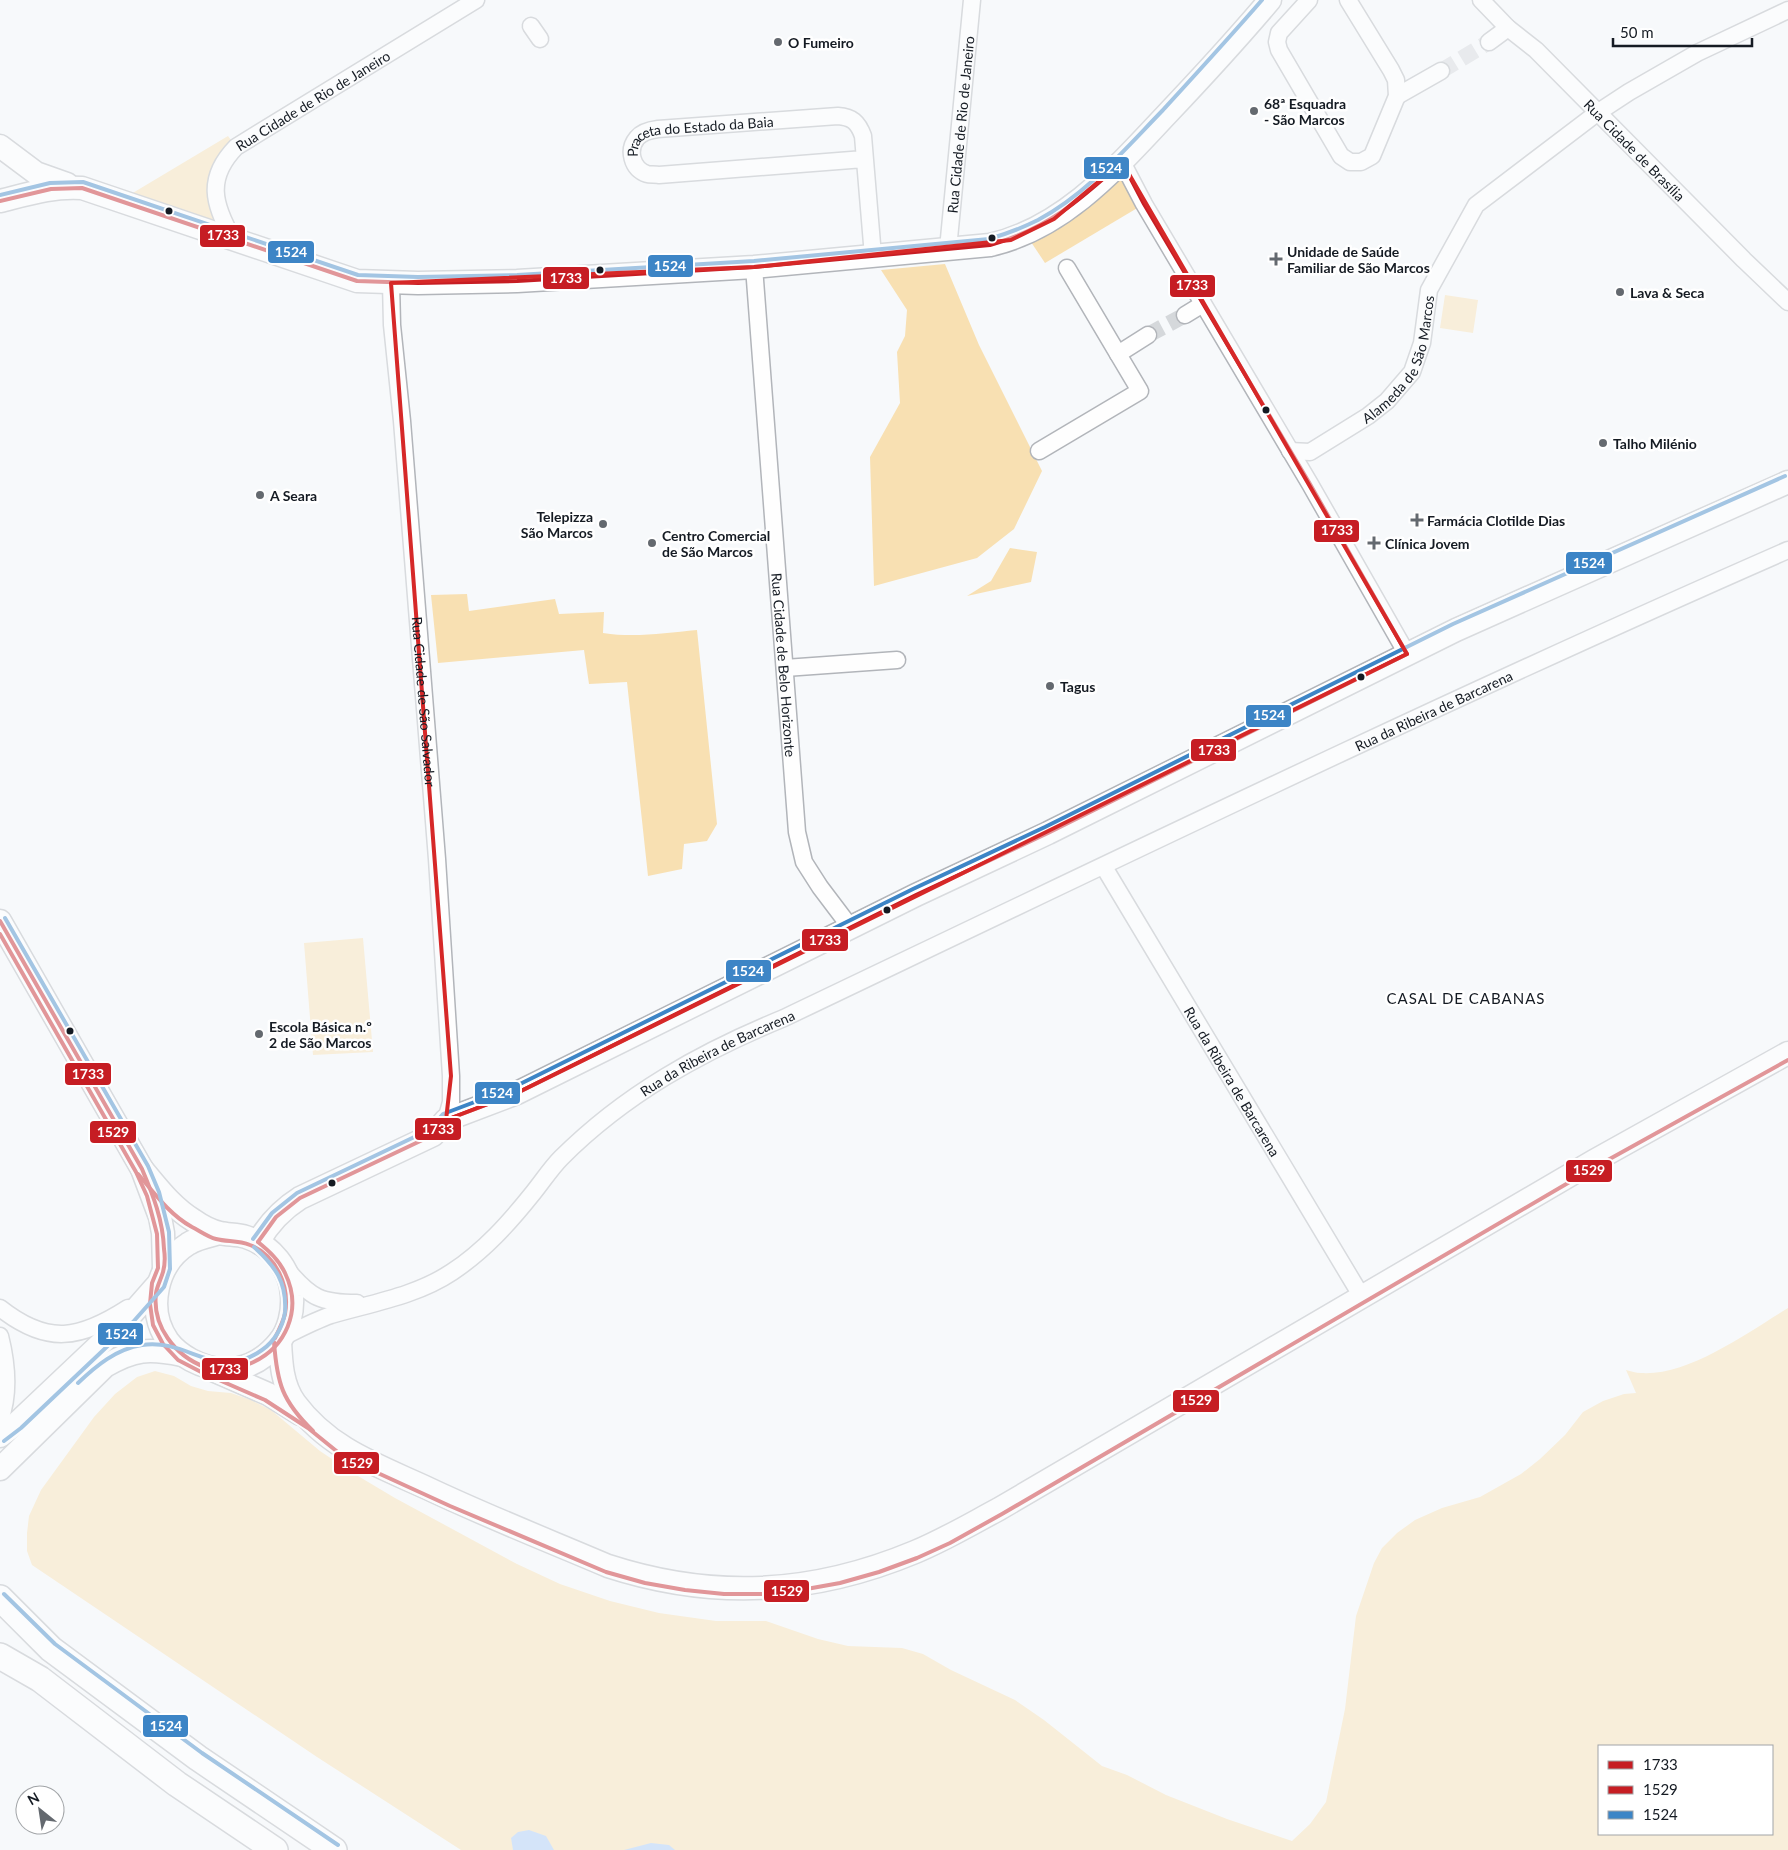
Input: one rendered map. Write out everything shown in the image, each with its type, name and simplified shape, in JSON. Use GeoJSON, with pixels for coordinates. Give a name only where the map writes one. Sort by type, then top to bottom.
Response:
{"type":"FeatureCollection","features":[{"type":"Feature","properties":{"kind":"main road"},"geometry":{"type":"LineString","coordinates":[[0,1598],[52,1649],[198,1758],[334,1850]]}},
{"type":"Feature","properties":{"kind":"main road"},"geometry":{"type":"LineString","coordinates":[[0,1656],[40,1679],[177,1784],[275,1850]]}},
{"type":"Feature","properties":{"kind":"street","name":"Rua Cidade de Rio de Janeiro"},"geometry":{"type":"LineString","coordinates":[[233,239],[218,208],[216,182],[219,169],[236,147],[476,0]]}},
{"type":"Feature","properties":{"kind":"street","name":"Rua Cidade de Rio de Janeiro"},"geometry":{"type":"LineString","coordinates":[[948,249],[972,0]]}},
{"type":"Feature","properties":{"kind":"street"},"geometry":{"type":"LineString","coordinates":[[0,146],[36,174],[357,281],[517,281],[754,267],[990,245],[1011,240],[1038,229],[1088,194],[1122,162],[1232,45],[1270,0]]}},
{"type":"Feature","properties":{"kind":"street"},"geometry":{"type":"LineString","coordinates":[[1309,0],[1279,33],[1277,42],[1283,59],[1341,156],[1350,162],[1361,162],[1372,156],[1397,96],[1396,80],[1348,0]]}},
{"type":"Feature","properties":{"kind":"street","name":"Rua Cidade de Brasília"},"geometry":{"type":"LineString","coordinates":[[1481,0],[1508,28],[1536,50],[1788,302]]}},
{"type":"Feature","properties":{"kind":"street","name":"Alameda de São Marcos"},"geometry":{"type":"LineString","coordinates":[[1290,451],[1310,452],[1368,416],[1387,401],[1412,372],[1422,342],[1429,290],[1476,205],[1597,113],[1630,92],[1697,53],[1788,10]]}},
{"type":"Feature","properties":{"kind":"street"},"geometry":{"type":"LineString","coordinates":[[1489,42],[1508,28]]}},
{"type":"Feature","properties":{"kind":"street"},"geometry":{"type":"LineString","coordinates":[[1397,96],[1441,71]]}},
{"type":"Feature","properties":{"kind":"street","name":"Praceta do Estado da Baia"},"geometry":{"type":"LineString","coordinates":[[864,159],[659,175],[647,174],[639,170],[631,154],[637,137],[647,131],[658,129],[847,116],[860,127],[863,136],[873,256]]}},
{"type":"Feature","properties":{"kind":"street"},"geometry":{"type":"LineString","coordinates":[[1122,162],[1140,197],[1407,654]]}},
{"type":"Feature","properties":{"kind":"street"},"geometry":{"type":"LineString","coordinates":[[0,201],[48,188],[82,188]]}},
{"type":"Feature","properties":{"kind":"street","name":"Rua Cidade de Belo Horizonte"},"geometry":{"type":"LineString","coordinates":[[754,267],[791,766],[799,846],[804,862],[851,928]]}},
{"type":"Feature","properties":{"kind":"street"},"geometry":{"type":"LineString","coordinates":[[1039,451],[1140,391],[1067,268]]}},
{"type":"Feature","properties":{"kind":"street","name":"Rua Cidade de São Salvador"},"geometry":{"type":"LineString","coordinates":[[390,282],[437,859],[452,1088],[446,1120]]}},
{"type":"Feature","properties":{"kind":"street"},"geometry":{"type":"LineString","coordinates":[[1184,315],[1203,304]]}},
{"type":"Feature","properties":{"kind":"street"},"geometry":{"type":"LineString","coordinates":[[1118,354],[1148,335]]}},
{"type":"Feature","properties":{"kind":"street"},"geometry":{"type":"LineString","coordinates":[[258,1242],[268,1225],[288,1206],[300,1198],[432,1135],[446,1120],[516,1093],[916,895],[1048,833],[1473,622],[1788,482]]}},
{"type":"Feature","properties":{"kind":"street","name":"Rua da Ribeira de Barcarena"},"geometry":{"type":"LineString","coordinates":[[281,1339],[330,1316],[401,1296],[450,1273],[487,1244],[507,1224],[559,1160],[593,1128],[628,1100],[663,1078],[749,1032],[784,1018],[1318,763],[1642,614],[1788,550]]}},
{"type":"Feature","properties":{"kind":"street"},"geometry":{"type":"LineString","coordinates":[[785,668],[897,660]]}},
{"type":"Feature","properties":{"kind":"street","name":"Rua da Ribeira de Barcarena"},"geometry":{"type":"LineString","coordinates":[[1104,866],[1362,1297]]}},
{"type":"Feature","properties":{"kind":"street"},"geometry":{"type":"LineString","coordinates":[[0,921],[142,1169],[160,1217],[163,1233],[156,1283],[156,1304],[159,1323],[168,1341],[182,1355]]}},
{"type":"Feature","properties":{"kind":"street"},"geometry":{"type":"LineString","coordinates":[[0,1469],[105,1366],[124,1355],[141,1351],[160,1350],[182,1355],[268,1394],[312,1423],[348,1452],[452,1500],[608,1566],[634,1574],[700,1587],[740,1589],[786,1587],[828,1580],[913,1552],[999,1510],[1594,1161],[1788,1052]]}},
{"type":"Feature","properties":{"kind":"street"},"geometry":{"type":"LineString","coordinates":[[142,1169],[180,1212],[220,1233]]}},
{"type":"Feature","properties":{"kind":"street"},"geometry":{"type":"LineString","coordinates":[[0,1436],[17,1423],[129,1317],[156,1283],[174,1255],[188,1244],[203,1237],[220,1233],[233,1234],[258,1242],[275,1255],[282,1264],[292,1292],[292,1308],[289,1323],[281,1339],[265,1356],[246,1366],[218,1370],[205,1367]]}},
{"type":"Feature","properties":{"kind":"street","name":"Rua da Ribeira de Barcarena"},"geometry":{"type":"LineString","coordinates":[[282,1264],[300,1286],[310,1294],[321,1299],[336,1303],[377,1303]]}},
{"type":"Feature","properties":{"kind":"street"},"geometry":{"type":"LineString","coordinates":[[0,1308],[40,1331],[66,1334],[88,1330],[106,1322],[156,1283]]}},
{"type":"Feature","properties":{"kind":"street"},"geometry":{"type":"LineString","coordinates":[[0,1336],[5,1356],[7,1379],[6,1395],[0,1420]]}},
{"type":"Feature","properties":{"kind":"street"},"geometry":{"type":"LineString","coordinates":[[281,1339],[283,1375],[286,1388],[294,1402],[312,1423]]}},
{"type":"Feature","properties":{"kind":"highlighted area"},"geometry":{"type":"Polygon","coordinates":[[[1122,162],[1407,654],[517,1093],[446,1120],[451,1076],[391,283],[754,267],[1011,240],[1054,219],[1122,162]]]}},
{"type":"Feature","properties":{"kind":"shaded area"},"geometry":{"type":"Polygon","coordinates":[[[228,136],[236,147],[216,183],[233,239],[121,200],[228,136]]]}},
{"type":"Feature","properties":{"kind":"shaded area"},"geometry":{"type":"Polygon","coordinates":[[[1116,167],[1139,207],[1045,263],[1029,239],[1116,167]]]}},
{"type":"Feature","properties":{"kind":"shaded area"},"geometry":{"type":"Polygon","coordinates":[[[945,264],[979,345],[1042,471],[1014,529],[977,558],[874,586],[870,457],[900,403],[897,352],[905,336],[907,310],[881,270],[945,264]]]}},
{"type":"Feature","properties":{"kind":"shaded area"},"geometry":{"type":"Polygon","coordinates":[[[1445,295],[1478,300],[1473,333],[1440,328],[1445,295]]]}},
{"type":"Feature","properties":{"kind":"shaded area"},"geometry":{"type":"Polygon","coordinates":[[[1010,548],[1037,552],[1031,582],[967,596],[991,581],[1010,548]]]}},
{"type":"Feature","properties":{"kind":"shaded area"},"geometry":{"type":"Polygon","coordinates":[[[467,594],[469,611],[555,599],[559,614],[604,612],[603,633],[638,635],[697,630],[717,824],[707,841],[684,844],[682,869],[648,876],[627,682],[589,684],[584,650],[438,663],[431,595],[467,594]]]}},
{"type":"Feature","properties":{"kind":"shaded area"},"geometry":{"type":"Polygon","coordinates":[[[363,938],[373,1052],[313,1055],[304,943],[363,938]]]}},
{"type":"Feature","properties":{"kind":"shaded area"},"geometry":{"type":"Polygon","coordinates":[[[1788,1308],[1788,1850],[461,1850],[317,1757],[32,1565],[27,1551],[29,1516],[41,1490],[94,1417],[115,1394],[137,1377],[155,1371],[174,1376],[191,1386],[208,1391],[231,1393],[271,1410],[320,1451],[353,1473],[517,1564],[560,1584],[610,1601],[659,1613],[716,1621],[766,1621],[818,1639],[848,1646],[902,1648],[923,1654],[951,1670],[1015,1700],[1044,1720],[1102,1766],[1127,1775],[1166,1795],[1227,1819],[1292,1841],[1310,1824],[1326,1802],[1345,1709],[1356,1616],[1374,1563],[1382,1548],[1397,1533],[1415,1520],[1442,1508],[1480,1497],[1521,1474],[1565,1435],[1583,1412],[1603,1401],[1624,1394],[1636,1393],[1626,1370],[1641,1373],[1659,1372],[1679,1367],[1718,1351],[1788,1308]]]}},
{"type":"Feature","properties":{"kind":"water"},"geometry":{"type":"Polygon","coordinates":[[[529,1830],[546,1836],[554,1850],[513,1850],[511,1838],[518,1832],[529,1830]]]}},
{"type":"Feature","properties":{"kind":"water"},"geometry":{"type":"Polygon","coordinates":[[[651,1843],[669,1845],[675,1850],[624,1850],[651,1843]]]}},
{"type":"Feature","properties":{"kind":"tunnel"},"geometry":{"type":"LineString","coordinates":[[1441,71],[1489,42]]}},
{"type":"Feature","properties":{"kind":"tunnel"},"geometry":{"type":"LineString","coordinates":[[1148,335],[1185,315]]}},
{"type":"Feature","properties":{"kind":"transit line","name":"1524"},"geometry":{"type":"LineString","coordinates":[[0,195],[50,183],[83,182],[358,275],[418,277],[517,275],[754,261],[989,239],[1014,231],[1038,220],[1073,197],[1105,170],[1163,110],[1262,0]]}},
{"type":"Feature","properties":{"kind":"transit line","name":"1733"},"geometry":{"type":"LineString","coordinates":[[1122,162],[1144,204],[1310,484],[1407,654]]}},
{"type":"Feature","properties":{"kind":"transit line","name":"1733"},"geometry":{"type":"LineString","coordinates":[[0,201],[51,189],[82,188],[357,281],[418,283],[517,281],[754,267],[990,245],[1029,231],[1061,212],[1122,162]]}},
{"type":"Feature","properties":{"kind":"transit line","name":"1524"},"geometry":{"type":"LineString","coordinates":[[253,1239],[272,1213],[297,1193],[429,1130],[443,1114],[514,1087],[913,889],[1045,827],[1453,624],[1785,476]]}},
{"type":"Feature","properties":{"kind":"transit line","name":"1733"},"geometry":{"type":"LineString","coordinates":[[258,1242],[276,1217],[300,1198],[433,1135],[446,1120],[517,1093],[916,895],[1048,833],[1407,654]]}},
{"type":"Feature","properties":{"kind":"transit line","name":"1524"},"geometry":{"type":"LineString","coordinates":[[4,1441],[21,1428],[133,1322],[164,1287],[170,1269],[169,1232],[159,1192],[148,1166],[5,918]]}},
{"type":"Feature","properties":{"kind":"transit line","name":"1733"},"geometry":{"type":"LineString","coordinates":[[0,921],[142,1169],[157,1208],[162,1228],[165,1258],[163,1272],[156,1293],[158,1317],[162,1328],[175,1347],[194,1362],[211,1369],[222,1370],[249,1364],[273,1349],[288,1327],[292,1301],[290,1287],[280,1264],[258,1242]]}},
{"type":"Feature","properties":{"kind":"transit line","name":"1529"},"geometry":{"type":"LineString","coordinates":[[0,934],[136,1172],[147,1196],[157,1234],[158,1268],[152,1283],[150,1304],[153,1325],[163,1344],[178,1360],[265,1400],[308,1428],[345,1458],[450,1506],[606,1572],[645,1583],[724,1594],[762,1594],[840,1583],[879,1572],[950,1543],[1597,1166],[1788,1060]]}},
{"type":"Feature","properties":{"kind":"transit line","name":"1529"},"geometry":{"type":"LineString","coordinates":[[138,1174],[163,1203],[184,1222],[213,1238],[250,1245],[267,1256],[274,1264],[283,1282],[286,1303],[285,1314],[275,1338]]}},
{"type":"Feature","properties":{"kind":"transit line","name":"1524"},"geometry":{"type":"LineString","coordinates":[[78,1383],[115,1354],[142,1345],[174,1347],[216,1361],[230,1362],[245,1359],[266,1347],[274,1338],[282,1323],[285,1312],[284,1292],[282,1283],[274,1268],[254,1247]]}},
{"type":"Feature","properties":{"kind":"transit line","name":"1529"},"geometry":{"type":"LineString","coordinates":[[274,1342],[279,1380],[283,1391],[294,1410],[313,1431]]}},
{"type":"Feature","properties":{"kind":"transit line","name":"1524"},"geometry":{"type":"LineString","coordinates":[[4,1594],[55,1644],[202,1753],[338,1845]]}},
{"type":"Feature","properties":{"kind":"place","name":"O Fumeiro"},"geometry":{"type":"Point","coordinates":[778,42]}},
{"type":"Feature","properties":{"kind":"place","name":"68ª Esquadra - São Marcos"},"geometry":{"type":"Point","coordinates":[1254,111]}},
{"type":"Feature","properties":{"kind":"place","name":"Unidade de Saúde Familiar de São Marcos"},"geometry":{"type":"Point","coordinates":[1276,259]}},
{"type":"Feature","properties":{"kind":"place","name":"Lava & Seca"},"geometry":{"type":"Point","coordinates":[1620,292]}},
{"type":"Feature","properties":{"kind":"place","name":"Talho Milénio"},"geometry":{"type":"Point","coordinates":[1603,443]}},
{"type":"Feature","properties":{"kind":"place","name":"A Seara"},"geometry":{"type":"Point","coordinates":[260,495]}},
{"type":"Feature","properties":{"kind":"place","name":"Farmácia Clotilde Dias"},"geometry":{"type":"Point","coordinates":[1417,520]}},
{"type":"Feature","properties":{"kind":"place","name":"Telepizza São Marcos"},"geometry":{"type":"Point","coordinates":[603,524]}},
{"type":"Feature","properties":{"kind":"place","name":"Centro Comercial de São Marcos"},"geometry":{"type":"Point","coordinates":[652,543]}},
{"type":"Feature","properties":{"kind":"place","name":"Clínica Jovem"},"geometry":{"type":"Point","coordinates":[1374,543]}},
{"type":"Feature","properties":{"kind":"place","name":"Tagus"},"geometry":{"type":"Point","coordinates":[1050,686]}},
{"type":"Feature","properties":{"kind":"place","name":"Escola Básica n.º 2 de São Marcos"},"geometry":{"type":"Point","coordinates":[259,1034]}},
{"type":"Feature","properties":{"kind":"district","name":"CASAL DE CABANAS"},"geometry":{"type":"Point","coordinates":[1466,998]}}]}
